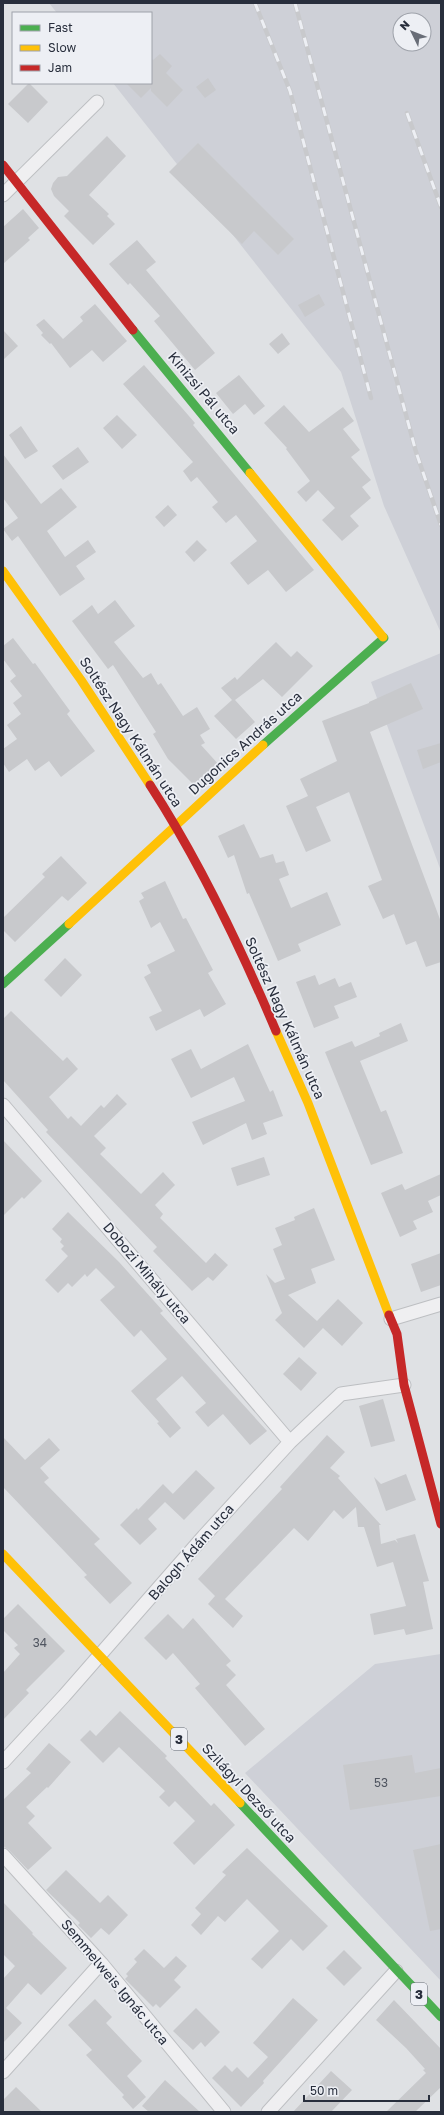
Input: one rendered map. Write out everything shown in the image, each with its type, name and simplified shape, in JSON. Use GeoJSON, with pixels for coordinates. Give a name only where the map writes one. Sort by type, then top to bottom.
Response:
{"type":"FeatureCollection","features":[{"type":"Feature","properties":{"kind":"street"},"geometry":{"type":"LineString","coordinates":[[3,195],[97,102]]}},
{"type":"Feature","properties":{"kind":"street","name":"Kinizsi Pál utca"},"geometry":{"type":"LineString","coordinates":[[3,165],[108,299],[384,638]]}},
{"type":"Feature","properties":{"kind":"street","name":"Soltész Nagy Kálmán utca"},"geometry":{"type":"LineString","coordinates":[[3,572],[81,680],[176,825],[244,956],[308,1103],[397,1334],[404,1385],[441,1524]]}},
{"type":"Feature","properties":{"kind":"street","name":"Dugonics András utca"},"geometry":{"type":"LineString","coordinates":[[3,984],[287,723],[384,638]]}},
{"type":"Feature","properties":{"kind":"street","name":"Dobozi Mihály utca"},"geometry":{"type":"LineString","coordinates":[[3,1105],[290,1442]]}},
{"type":"Feature","properties":{"kind":"street"},"geometry":{"type":"LineString","coordinates":[[391,1319],[441,1304]]}},
{"type":"Feature","properties":{"kind":"street","name":"Balogh Ádám utca"},"geometry":{"type":"LineString","coordinates":[[3,1762],[100,1655],[204,1536],[290,1442],[341,1394],[404,1385]]}},
{"type":"Feature","properties":{"kind":"street","name":"Szilágyi Dezső utca"},"geometry":{"type":"LineString","coordinates":[[3,1554],[441,2017]]}},
{"type":"Feature","properties":{"kind":"street","name":"Semmelweis Ignác utca"},"geometry":{"type":"LineString","coordinates":[[3,1855],[101,1963],[224,2112]]}},
{"type":"Feature","properties":{"kind":"street"},"geometry":{"type":"LineString","coordinates":[[3,2072],[101,1963]]}},
{"type":"Feature","properties":{"kind":"street"},"geometry":{"type":"LineString","coordinates":[[268,2112],[396,1971]]}},
{"type":"Feature","properties":{"kind":"shaded area"},"geometry":{"type":"Polygon","coordinates":[[[49,3],[441,3],[441,633],[384,506],[341,372],[114,84],[152,84],[152,12],[56,12],[49,3]]]}},
{"type":"Feature","properties":{"kind":"shaded area"},"geometry":{"type":"Polygon","coordinates":[[[441,653],[441,871],[371,682],[441,653]]]}},
{"type":"Feature","properties":{"kind":"shaded area"},"geometry":{"type":"Polygon","coordinates":[[[441,1654],[441,1981],[245,1773],[375,1664],[441,1654]]]}},
{"type":"Feature","properties":{"kind":"building"},"geometry":{"type":"Polygon","coordinates":[[[160,54],[172,66],[166,73],[183,90],[167,107],[151,91],[151,88],[141,98],[127,84],[152,84],[152,59],[153,60],[160,54]]]}},
{"type":"Feature","properties":{"kind":"building"},"geometry":{"type":"Polygon","coordinates":[[[208,78],[216,90],[205,98],[196,87],[208,78]]]}},
{"type":"Feature","properties":{"kind":"building"},"geometry":{"type":"Polygon","coordinates":[[[28,84],[30,84],[48,102],[28,123],[8,104],[28,84]]]}},
{"type":"Feature","properties":{"kind":"building"},"geometry":{"type":"Polygon","coordinates":[[[107,136],[126,156],[89,195],[109,214],[107,216],[115,224],[93,245],[64,216],[69,211],[54,196],[51,189],[53,183],[58,177],[67,176],[107,136]]]}},
{"type":"Feature","properties":{"kind":"building"},"geometry":{"type":"Polygon","coordinates":[[[198,143],[294,239],[278,255],[254,231],[242,244],[169,172],[198,143]]]}},
{"type":"Feature","properties":{"kind":"building"},"geometry":{"type":"Polygon","coordinates":[[[23,209],[39,228],[28,238],[30,240],[3,264],[3,227],[23,209]]]}},
{"type":"Feature","properties":{"kind":"building"},"geometry":{"type":"Polygon","coordinates":[[[137,240],[156,262],[146,270],[215,353],[195,370],[154,321],[160,316],[130,283],[128,285],[109,264],[137,240]]]}},
{"type":"Feature","properties":{"kind":"building"},"geometry":{"type":"Polygon","coordinates":[[[319,294],[325,305],[305,317],[298,305],[319,294]]]}},
{"type":"Feature","properties":{"kind":"building"},"geometry":{"type":"Polygon","coordinates":[[[95,304],[127,341],[103,362],[92,350],[70,368],[51,343],[50,344],[41,335],[43,333],[36,325],[44,319],[63,339],[83,321],[80,317],[95,304]]]}},
{"type":"Feature","properties":{"kind":"building"},"geometry":{"type":"Polygon","coordinates":[[[3,330],[18,346],[3,360],[3,330]]]}},
{"type":"Feature","properties":{"kind":"building"},"geometry":{"type":"Polygon","coordinates":[[[282,333],[290,344],[278,354],[269,344],[282,333]]]}},
{"type":"Feature","properties":{"kind":"building"},"geometry":{"type":"Polygon","coordinates":[[[144,365],[195,423],[193,425],[314,570],[286,592],[268,570],[248,585],[230,563],[257,541],[236,515],[226,523],[212,507],[218,502],[197,477],[191,482],[183,471],[193,462],[123,384],[144,365]]]}},
{"type":"Feature","properties":{"kind":"building"},"geometry":{"type":"Polygon","coordinates":[[[239,375],[265,406],[254,415],[245,404],[233,414],[216,393],[239,375]]]}},
{"type":"Feature","properties":{"kind":"building"},"geometry":{"type":"Polygon","coordinates":[[[284,405],[309,432],[343,407],[354,421],[343,429],[360,450],[351,457],[371,480],[362,487],[371,498],[350,516],[359,526],[342,541],[322,520],[335,508],[318,490],[306,502],[297,492],[310,481],[286,449],[287,448],[264,423],[284,405]]]}},
{"type":"Feature","properties":{"kind":"building"},"geometry":{"type":"Polygon","coordinates":[[[117,415],[137,435],[122,449],[103,428],[117,415]]]}},
{"type":"Feature","properties":{"kind":"building"},"geometry":{"type":"Polygon","coordinates":[[[21,426],[38,451],[25,459],[9,435],[21,426]]]}},
{"type":"Feature","properties":{"kind":"building"},"geometry":{"type":"Polygon","coordinates":[[[78,447],[89,462],[63,480],[52,466],[78,447]]]}},
{"type":"Feature","properties":{"kind":"building"},"geometry":{"type":"Polygon","coordinates":[[[3,454],[41,504],[61,488],[77,507],[47,531],[65,557],[88,540],[96,552],[76,566],[85,579],[60,596],[18,536],[12,541],[3,529],[18,518],[3,498],[3,454]]]}},
{"type":"Feature","properties":{"kind":"building"},"geometry":{"type":"Polygon","coordinates":[[[168,505],[177,515],[164,527],[155,517],[168,505]]]}},
{"type":"Feature","properties":{"kind":"building"},"geometry":{"type":"Polygon","coordinates":[[[197,540],[207,550],[194,562],[185,552],[197,540]]]}},
{"type":"Feature","properties":{"kind":"building"},"geometry":{"type":"Polygon","coordinates":[[[115,600],[135,626],[114,642],[143,678],[151,673],[158,685],[161,683],[183,716],[197,707],[210,729],[200,735],[205,743],[201,745],[220,766],[197,788],[168,759],[153,734],[156,732],[113,665],[108,669],[72,621],[92,605],[98,614],[115,600]]]}},
{"type":"Feature","properties":{"kind":"building"},"geometry":{"type":"Polygon","coordinates":[[[13,638],[33,664],[35,663],[70,711],[67,714],[95,751],[61,777],[49,761],[35,771],[27,759],[9,772],[3,763],[3,749],[17,739],[7,725],[21,714],[13,703],[22,696],[10,681],[16,676],[3,659],[3,646],[13,638]]]}},
{"type":"Feature","properties":{"kind":"building"},"geometry":{"type":"Polygon","coordinates":[[[276,642],[291,657],[297,651],[313,666],[282,697],[263,679],[235,700],[255,722],[236,739],[214,716],[232,700],[221,688],[235,677],[237,680],[276,642]]]}},
{"type":"Feature","properties":{"kind":"building"},"geometry":{"type":"Polygon","coordinates":[[[411,683],[423,709],[370,732],[441,922],[441,962],[426,967],[416,941],[406,945],[394,914],[383,919],[368,886],[382,880],[349,792],[316,807],[331,841],[306,852],[286,806],[308,796],[300,779],[337,761],[322,721],[369,703],[411,683]]]}},
{"type":"Feature","properties":{"kind":"building"},"geometry":{"type":"Polygon","coordinates":[[[441,743],[441,762],[423,769],[417,750],[441,743]]]}},
{"type":"Feature","properties":{"kind":"building"},"geometry":{"type":"Polygon","coordinates":[[[244,824],[260,858],[273,854],[276,863],[284,861],[289,875],[279,879],[291,908],[327,892],[341,925],[298,944],[301,951],[278,961],[249,893],[247,894],[234,855],[228,858],[218,836],[244,824]]]}},
{"type":"Feature","properties":{"kind":"building"},"geometry":{"type":"Polygon","coordinates":[[[61,856],[87,883],[68,901],[62,896],[15,942],[3,930],[3,918],[45,877],[42,874],[61,856]]]}},
{"type":"Feature","properties":{"kind":"building"},"geometry":{"type":"Polygon","coordinates":[[[165,881],[183,919],[186,918],[213,970],[208,973],[226,1004],[204,1017],[200,1009],[156,1031],[149,1017],[162,1011],[144,977],[151,973],[147,965],[175,951],[160,922],[151,928],[139,901],[144,898],[141,893],[165,881]]]}},
{"type":"Feature","properties":{"kind":"building"},"geometry":{"type":"Polygon","coordinates":[[[65,958],[82,975],[61,997],[44,980],[65,958]]]}},
{"type":"Feature","properties":{"kind":"building"},"geometry":{"type":"Polygon","coordinates":[[[315,975],[319,985],[335,978],[339,987],[351,982],[357,997],[334,1006],[339,1018],[314,1028],[296,982],[315,975]]]}},
{"type":"Feature","properties":{"kind":"building"},"geometry":{"type":"Polygon","coordinates":[[[11,1011],[63,1061],[67,1057],[78,1069],[49,1097],[68,1119],[71,1116],[81,1126],[101,1105],[104,1108],[117,1094],[127,1104],[94,1136],[106,1148],[100,1154],[141,1194],[163,1172],[175,1185],[155,1205],[163,1214],[160,1218],[206,1263],[215,1253],[228,1265],[213,1281],[208,1277],[192,1291],[153,1251],[157,1247],[46,1132],[48,1130],[3,1080],[3,1019],[11,1011]]]}},
{"type":"Feature","properties":{"kind":"building"},"geometry":{"type":"Polygon","coordinates":[[[401,1023],[408,1041],[360,1061],[381,1112],[386,1110],[403,1153],[371,1165],[325,1052],[352,1041],[355,1047],[380,1036],[379,1033],[401,1023]]]}},
{"type":"Feature","properties":{"kind":"building"},"geometry":{"type":"Polygon","coordinates":[[[248,1044],[270,1092],[273,1090],[283,1116],[263,1123],[267,1134],[252,1140],[246,1123],[203,1145],[192,1122],[245,1101],[234,1077],[191,1098],[171,1059],[191,1049],[201,1069],[248,1044]]]}},
{"type":"Feature","properties":{"kind":"building"},"geometry":{"type":"Polygon","coordinates":[[[3,1140],[42,1181],[24,1199],[22,1197],[3,1216],[3,1140]]]}},
{"type":"Feature","properties":{"kind":"building"},"geometry":{"type":"Polygon","coordinates":[[[264,1157],[270,1175],[237,1186],[231,1168],[264,1157]]]}},
{"type":"Feature","properties":{"kind":"building"},"geometry":{"type":"Polygon","coordinates":[[[441,1174],[441,1195],[428,1201],[433,1212],[413,1221],[417,1229],[400,1237],[381,1193],[402,1184],[405,1190],[441,1174]]]}},
{"type":"Feature","properties":{"kind":"building"},"geometry":{"type":"Polygon","coordinates":[[[314,1208],[335,1260],[311,1269],[316,1283],[288,1295],[317,1321],[338,1299],[363,1323],[342,1346],[323,1328],[304,1348],[275,1320],[282,1313],[266,1274],[275,1283],[285,1279],[273,1249],[282,1245],[275,1228],[295,1220],[294,1217],[314,1208]]]}},
{"type":"Feature","properties":{"kind":"building"},"geometry":{"type":"Polygon","coordinates":[[[68,1212],[119,1262],[163,1311],[160,1313],[267,1431],[250,1445],[223,1414],[208,1427],[195,1412],[206,1403],[182,1376],[156,1399],[181,1428],[170,1438],[157,1423],[159,1422],[131,1391],[167,1359],[141,1330],[134,1337],[100,1300],[115,1287],[96,1268],[87,1277],[85,1274],[72,1287],[68,1283],[58,1293],[45,1280],[68,1256],[61,1249],[64,1246],[60,1242],[62,1239],[52,1229],[68,1212]]]}},
{"type":"Feature","properties":{"kind":"building"},"geometry":{"type":"Polygon","coordinates":[[[441,1253],[441,1285],[421,1292],[411,1264],[441,1253]]]}},
{"type":"Feature","properties":{"kind":"building"},"geometry":{"type":"Polygon","coordinates":[[[299,1357],[317,1373],[301,1391],[283,1374],[299,1357]]]}},
{"type":"Feature","properties":{"kind":"building"},"geometry":{"type":"Polygon","coordinates":[[[383,1399],[395,1441],[371,1447],[359,1406],[383,1399]]]}},
{"type":"Feature","properties":{"kind":"building"},"geometry":{"type":"Polygon","coordinates":[[[327,1435],[345,1452],[330,1468],[340,1476],[338,1478],[381,1525],[379,1525],[381,1544],[395,1540],[398,1543],[396,1539],[415,1534],[429,1581],[423,1582],[433,1629],[406,1635],[404,1629],[374,1635],[370,1614],[406,1606],[393,1562],[377,1567],[364,1527],[358,1527],[356,1507],[343,1519],[334,1510],[308,1541],[294,1528],[225,1599],[243,1616],[233,1628],[208,1604],[215,1596],[198,1579],[282,1489],[280,1487],[327,1435]]]}},
{"type":"Feature","properties":{"kind":"building"},"geometry":{"type":"Polygon","coordinates":[[[3,1437],[25,1460],[49,1438],[60,1450],[40,1468],[49,1478],[44,1482],[100,1539],[94,1544],[132,1583],[110,1604],[84,1577],[87,1575],[3,1487],[3,1437]]]}},
{"type":"Feature","properties":{"kind":"building"},"geometry":{"type":"Polygon","coordinates":[[[196,1470],[215,1488],[184,1520],[165,1502],[196,1470]]]}},
{"type":"Feature","properties":{"kind":"building"},"geometry":{"type":"Polygon","coordinates":[[[406,1474],[416,1500],[386,1511],[374,1477],[381,1484],[406,1474]]]}},
{"type":"Feature","properties":{"kind":"building"},"geometry":{"type":"Polygon","coordinates":[[[163,1484],[173,1494],[148,1519],[157,1529],[140,1545],[120,1525],[137,1508],[138,1510],[163,1484]]]}},
{"type":"Feature","properties":{"kind":"building"},"geometry":{"type":"Polygon","coordinates":[[[18,1604],[65,1651],[26,1690],[29,1693],[3,1720],[3,1673],[20,1654],[14,1648],[18,1645],[3,1630],[3,1619],[18,1604]]]}},
{"type":"Feature","properties":{"kind":"building"},"geometry":{"type":"Polygon","coordinates":[[[168,1614],[183,1629],[193,1618],[231,1661],[226,1665],[236,1675],[226,1685],[265,1729],[245,1746],[195,1688],[200,1684],[173,1653],[166,1660],[144,1638],[168,1614]]]}},
{"type":"Feature","properties":{"kind":"building"},"geometry":{"type":"Polygon","coordinates":[[[120,1711],[167,1756],[165,1758],[211,1806],[214,1803],[235,1825],[194,1865],[173,1843],[195,1821],[175,1801],[169,1807],[159,1797],[165,1791],[119,1747],[103,1763],[80,1740],[90,1730],[96,1736],[120,1711]]]}},
{"type":"Feature","properties":{"kind":"building"},"geometry":{"type":"Polygon","coordinates":[[[49,1743],[71,1762],[48,1788],[47,1787],[26,1807],[35,1816],[28,1823],[52,1848],[28,1870],[9,1850],[3,1846],[3,1800],[31,1773],[26,1769],[49,1743]]]}},
{"type":"Feature","properties":{"kind":"building"},"geometry":{"type":"Polygon","coordinates":[[[412,1755],[415,1773],[441,1768],[441,1796],[350,1810],[343,1765],[412,1755]]]}},
{"type":"Feature","properties":{"kind":"building"},"geometry":{"type":"Polygon","coordinates":[[[441,1844],[441,1929],[430,1931],[413,1850],[441,1844]]]}},
{"type":"Feature","properties":{"kind":"building"},"geometry":{"type":"Polygon","coordinates":[[[247,1848],[328,1926],[303,1951],[291,1939],[262,1969],[251,1959],[279,1931],[247,1899],[225,1922],[218,1916],[201,1935],[191,1925],[201,1914],[195,1908],[226,1875],[222,1872],[247,1848]]]}},
{"type":"Feature","properties":{"kind":"building"},"geometry":{"type":"Polygon","coordinates":[[[66,1870],[100,1903],[108,1895],[128,1915],[109,1935],[101,1928],[91,1938],[78,1925],[80,1923],[46,1890],[66,1870]]]}},
{"type":"Feature","properties":{"kind":"building"},"geometry":{"type":"Polygon","coordinates":[[[3,1902],[33,1933],[32,1934],[67,1968],[41,1995],[28,1983],[6,2008],[22,2023],[3,2043],[3,1979],[15,1966],[3,1954],[3,1902]]]}},
{"type":"Feature","properties":{"kind":"building"},"geometry":{"type":"Polygon","coordinates":[[[144,1949],[164,1968],[176,1956],[187,1966],[174,1980],[181,1987],[160,2008],[156,2004],[153,2007],[125,1979],[128,1976],[126,1974],[137,1962],[134,1959],[144,1949]]]}},
{"type":"Feature","properties":{"kind":"building"},"geometry":{"type":"Polygon","coordinates":[[[344,1950],[362,1968],[344,1986],[326,1968],[344,1950]]]}},
{"type":"Feature","properties":{"kind":"building"},"geometry":{"type":"Polygon","coordinates":[[[293,1998],[318,2020],[263,2081],[264,2083],[241,2107],[212,2078],[225,2065],[232,2072],[237,2067],[248,2078],[268,2057],[253,2043],[293,1998]]]}},
{"type":"Feature","properties":{"kind":"building"},"geometry":{"type":"Polygon","coordinates":[[[95,1999],[112,2017],[106,2023],[142,2061],[127,2076],[146,2097],[133,2109],[122,2097],[124,2095],[86,2055],[92,2050],[68,2025],[95,1999]]]}},
{"type":"Feature","properties":{"kind":"building"},"geometry":{"type":"Polygon","coordinates":[[[394,2000],[441,2049],[441,2087],[415,2112],[386,2112],[426,2073],[423,2070],[425,2069],[406,2048],[376,2020],[394,2000]]]}},
{"type":"Feature","properties":{"kind":"building"},"geometry":{"type":"Polygon","coordinates":[[[196,2008],[220,2032],[205,2047],[201,2042],[193,2050],[173,2031],[196,2008]]]}},
{"type":"Feature","properties":{"kind":"building"},"geometry":{"type":"Polygon","coordinates":[[[331,2071],[352,2090],[331,2112],[293,2112],[331,2071]]]}},
{"type":"Feature","properties":{"kind":"building"},"geometry":{"type":"Polygon","coordinates":[[[165,2080],[200,2112],[149,2112],[142,2106],[165,2080]]]}},
{"type":"Feature","properties":{"kind":"building"},"geometry":{"type":"Polygon","coordinates":[[[16,2087],[42,2112],[3,2112],[3,2100],[16,2087]]]}},
{"type":"Feature","properties":{"kind":"railway"},"geometry":{"type":"LineString","coordinates":[[255,3],[290,91],[371,398]]}},
{"type":"Feature","properties":{"kind":"railway"},"geometry":{"type":"LineString","coordinates":[[295,3],[416,452],[441,525]]}},
{"type":"Feature","properties":{"kind":"railway"},"geometry":{"type":"LineString","coordinates":[[407,113],[441,207]]}},
{"type":"Feature","properties":{"kind":"traffic: fast"},"geometry":{"type":"LineString","coordinates":[[133,330],[250,473]]}},
{"type":"Feature","properties":{"kind":"traffic: fast"},"geometry":{"type":"LineString","coordinates":[[263,745],[384,638],[383,637]]}},
{"type":"Feature","properties":{"kind":"traffic: fast"},"geometry":{"type":"LineString","coordinates":[[3,984],[69,924]]}},
{"type":"Feature","properties":{"kind":"traffic: fast"},"geometry":{"type":"LineString","coordinates":[[240,1803],[441,2017]]}},
{"type":"Feature","properties":{"kind":"traffic: slow"},"geometry":{"type":"LineString","coordinates":[[250,473],[383,637]]}},
{"type":"Feature","properties":{"kind":"traffic: slow"},"geometry":{"type":"LineString","coordinates":[[3,571],[81,680],[150,785]]}},
{"type":"Feature","properties":{"kind":"traffic: slow"},"geometry":{"type":"LineString","coordinates":[[69,924],[263,745]]}},
{"type":"Feature","properties":{"kind":"traffic: slow"},"geometry":{"type":"LineString","coordinates":[[276,1031],[308,1103],[389,1315]]}},
{"type":"Feature","properties":{"kind":"traffic: slow"},"geometry":{"type":"LineString","coordinates":[[3,1554],[240,1803]]}},
{"type":"Feature","properties":{"kind":"traffic: jam"},"geometry":{"type":"LineString","coordinates":[[3,165],[133,330]]}},
{"type":"Feature","properties":{"kind":"traffic: jam"},"geometry":{"type":"LineString","coordinates":[[150,785],[186,844],[218,905],[276,1031]]}},
{"type":"Feature","properties":{"kind":"traffic: jam"},"geometry":{"type":"LineString","coordinates":[[389,1315],[397,1334],[404,1385],[441,1524]]}}]}
